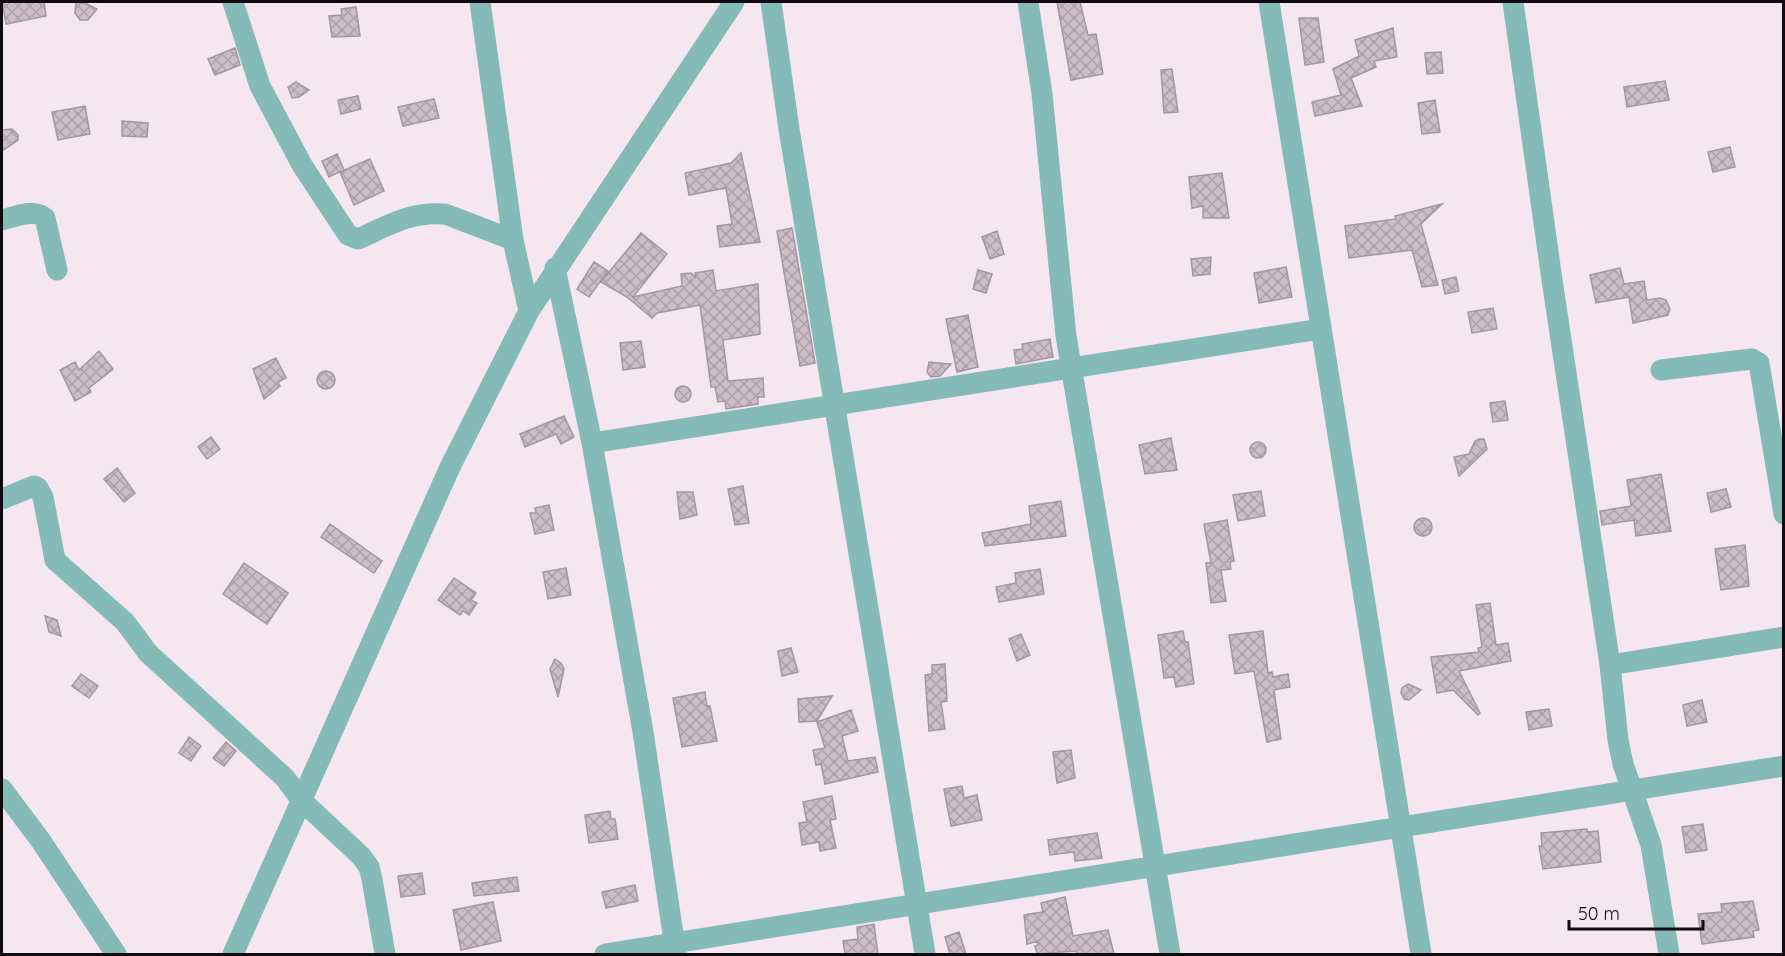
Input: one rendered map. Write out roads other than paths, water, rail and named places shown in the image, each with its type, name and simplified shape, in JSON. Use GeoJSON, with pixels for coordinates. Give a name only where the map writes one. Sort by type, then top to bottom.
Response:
{"type":"FeatureCollection","features":[{"type":"Feature","properties":{"kind":"street"},"geometry":{"type":"LineString","coordinates":[[233,2],[260,86],[302,165],[348,235],[358,239],[402,218],[435,213],[445,214],[513,240]]}},
{"type":"Feature","properties":{"kind":"street"},"geometry":{"type":"LineString","coordinates":[[480,2],[513,240],[529,311]]}},
{"type":"Feature","properties":{"kind":"street"},"geometry":{"type":"LineString","coordinates":[[771,2],[834,403],[925,954]]}},
{"type":"Feature","properties":{"kind":"street"},"geometry":{"type":"LineString","coordinates":[[1028,2],[1042,94],[1061,294],[1072,369],[1170,954]]}},
{"type":"Feature","properties":{"kind":"street"},"geometry":{"type":"LineString","coordinates":[[1269,2],[1420,954]]}},
{"type":"Feature","properties":{"kind":"street"},"geometry":{"type":"LineString","coordinates":[[1513,2],[1553,292],[1610,664],[1618,740],[1623,764],[1634,790],[1651,845],[1669,954]]}},
{"type":"Feature","properties":{"kind":"street"},"geometry":{"type":"LineString","coordinates":[[233,954],[450,467],[529,311],[728,6]]}},
{"type":"Feature","properties":{"kind":"street"},"geometry":{"type":"LineString","coordinates":[[2,220],[33,213],[41,214],[45,218],[57,270]]}},
{"type":"Feature","properties":{"kind":"street"},"geometry":{"type":"LineString","coordinates":[[555,268],[592,442],[643,732],[676,949]]}},
{"type":"Feature","properties":{"kind":"street"},"geometry":{"type":"LineString","coordinates":[[592,442],[1321,329]]}},
{"type":"Feature","properties":{"kind":"street"},"geometry":{"type":"LineString","coordinates":[[1661,370],[1752,359],[1759,363],[1784,514]]}},
{"type":"Feature","properties":{"kind":"street"},"geometry":{"type":"LineString","coordinates":[[2,500],[34,486],[38,488],[43,497],[55,560],[125,622],[148,653],[285,778],[302,801],[369,867],[385,954]]}},
{"type":"Feature","properties":{"kind":"street"},"geometry":{"type":"LineString","coordinates":[[1610,664],[1784,637]]}},
{"type":"Feature","properties":{"kind":"street"},"geometry":{"type":"LineString","coordinates":[[604,954],[676,949],[916,904],[1784,766]]}},
{"type":"Feature","properties":{"kind":"street"},"geometry":{"type":"LineString","coordinates":[[2,789],[41,841],[116,954]]}}]}
